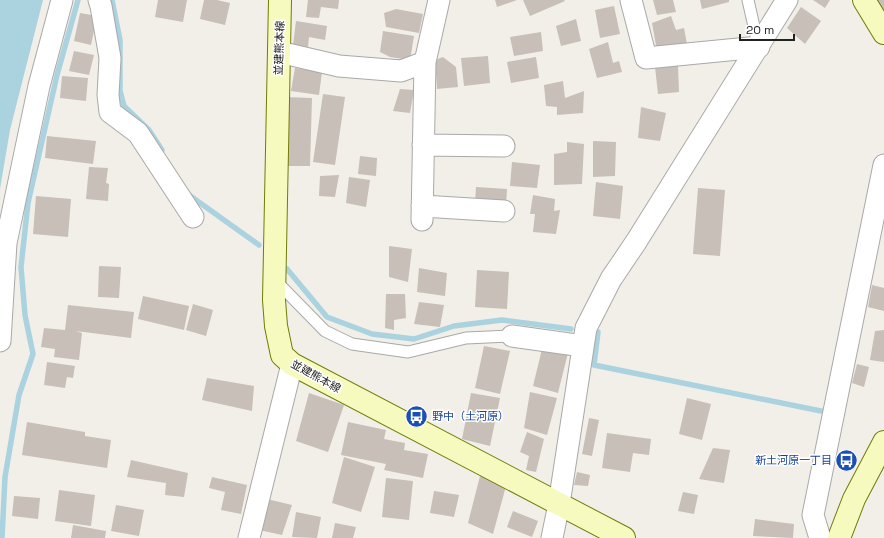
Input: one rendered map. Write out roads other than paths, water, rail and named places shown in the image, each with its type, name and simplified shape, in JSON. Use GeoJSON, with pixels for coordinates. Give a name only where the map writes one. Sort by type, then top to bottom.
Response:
{"type":"FeatureCollection","features":[{"type":"Feature","properties":{"kind":"main road","name":"並建熊本線"},"geometry":{"type":"LineString","coordinates":[[280,0],[274,278],[276,326],[282,355],[292,364],[624,538]]}},
{"type":"Feature","properties":{"kind":"main road"},"geometry":{"type":"LineString","coordinates":[[864,0],[884,33]]}},
{"type":"Feature","properties":{"kind":"main road"},"geometry":{"type":"LineString","coordinates":[[839,538],[854,498],[884,442]]}},
{"type":"Feature","properties":{"kind":"street"},"geometry":{"type":"LineString","coordinates":[[0,341],[6,243],[39,86],[62,0]]}},
{"type":"Feature","properties":{"kind":"street"},"geometry":{"type":"LineString","coordinates":[[99,0],[102,6],[110,58],[108,95],[110,112],[138,133],[193,218]]}},
{"type":"Feature","properties":{"kind":"street"},"geometry":{"type":"LineString","coordinates":[[439,0],[425,62],[422,213],[504,211]]}},
{"type":"Feature","properties":{"kind":"street"},"geometry":{"type":"LineString","coordinates":[[631,0],[646,58],[759,47]]}},
{"type":"Feature","properties":{"kind":"street"},"geometry":{"type":"LineString","coordinates":[[552,538],[559,504],[586,328],[611,279],[759,47],[787,0]]}},
{"type":"Feature","properties":{"kind":"street"},"geometry":{"type":"LineString","coordinates":[[279,52],[339,66],[401,71],[425,62]]}},
{"type":"Feature","properties":{"kind":"street"},"geometry":{"type":"LineString","coordinates":[[424,145],[504,146]]}},
{"type":"Feature","properties":{"kind":"street"},"geometry":{"type":"LineString","coordinates":[[820,538],[813,515],[884,165]]}},
{"type":"Feature","properties":{"kind":"street"},"geometry":{"type":"LineString","coordinates":[[512,336],[583,346]]}},
{"type":"Feature","properties":{"kind":"street"},"geometry":{"type":"LineString","coordinates":[[249,538],[292,364]]}},
{"type":"Feature","properties":{"kind":"lane"},"geometry":{"type":"LineString","coordinates":[[748,0],[759,47]]}},
{"type":"Feature","properties":{"kind":"lane"},"geometry":{"type":"LineString","coordinates":[[274,278],[325,331],[352,344],[408,352],[466,338],[512,336]]}},
{"type":"Feature","properties":{"kind":"water"},"geometry":{"type":"Polygon","coordinates":[[[0,0],[43,0],[10,130],[0,189],[0,0]]]}},
{"type":"Feature","properties":{"kind":"waterway"},"geometry":{"type":"LineString","coordinates":[[2,538],[5,477],[19,395],[33,354],[25,315],[21,267],[28,203],[57,75],[78,0]]}},
{"type":"Feature","properties":{"kind":"waterway"},"geometry":{"type":"LineString","coordinates":[[112,0],[120,40],[120,91],[124,106],[149,130],[162,150]]}},
{"type":"Feature","properties":{"kind":"waterway"},"geometry":{"type":"LineString","coordinates":[[189,195],[259,245]]}},
{"type":"Feature","properties":{"kind":"waterway"},"geometry":{"type":"LineString","coordinates":[[287,269],[327,317],[372,334],[414,339],[454,326],[502,320],[571,329]]}},
{"type":"Feature","properties":{"kind":"waterway"},"geometry":{"type":"LineString","coordinates":[[598,332],[594,365],[821,411]]}},
{"type":"Feature","properties":{"kind":"place","name":"野中（土河原）"},"geometry":{"type":"Point","coordinates":[416,416]}},
{"type":"Feature","properties":{"kind":"place","name":"新土河原一丁目"},"geometry":{"type":"Point","coordinates":[847,460]}}]}
